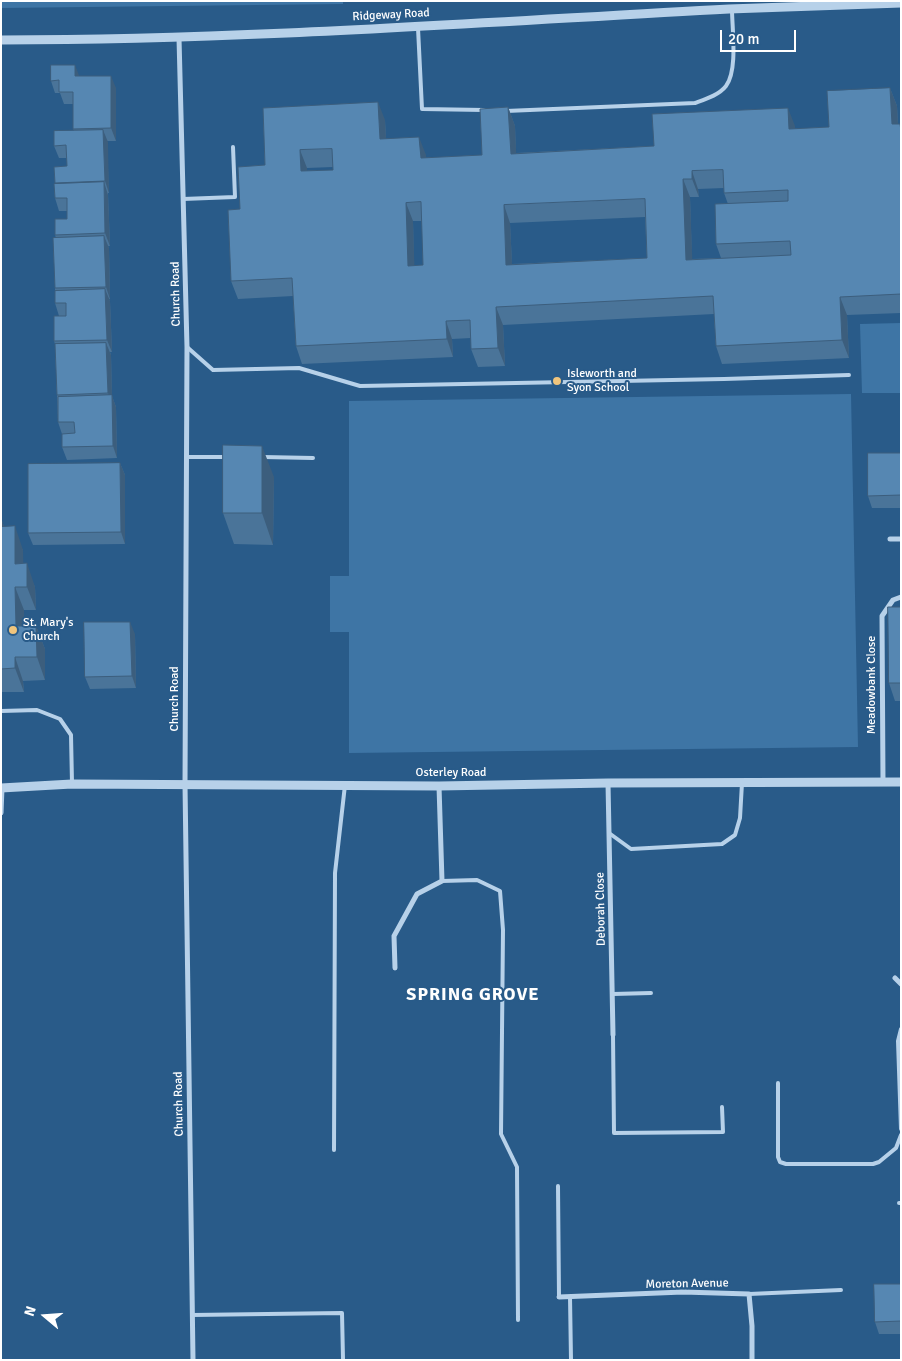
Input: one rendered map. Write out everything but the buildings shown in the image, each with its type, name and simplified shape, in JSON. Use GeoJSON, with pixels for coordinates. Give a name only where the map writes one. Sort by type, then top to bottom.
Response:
{"type":"FeatureCollection","features":[{"type":"Feature","properties":{"kind":"street","name":"Ridgeway Road"},"geometry":{"type":"LineString","coordinates":[[1,40],[179,38],[732,9],[759,5],[901,3]]}},
{"type":"Feature","properties":{"kind":"street","name":"Church Road"},"geometry":{"type":"LineString","coordinates":[[179,38],[187,347],[185,784],[193,1360]]}},
{"type":"Feature","properties":{"kind":"street"},"geometry":{"type":"LineString","coordinates":[[890,539],[901,539]]}},
{"type":"Feature","properties":{"kind":"street","name":"Meadowbank Close"},"geometry":{"type":"LineString","coordinates":[[883,782],[882,616],[893,600],[901,597]]}},
{"type":"Feature","properties":{"kind":"street","name":"Osterley Road"},"geometry":{"type":"LineString","coordinates":[[2,788],[72,784],[439,786],[608,783],[901,782]]}},
{"type":"Feature","properties":{"kind":"street","name":"Deborah Close"},"geometry":{"type":"LineString","coordinates":[[608,783],[613,1035]]}},
{"type":"Feature","properties":{"kind":"street"},"geometry":{"type":"LineString","coordinates":[[396,968],[394,936],[416,894],[442,881],[439,786]]}},
{"type":"Feature","properties":{"kind":"street"},"geometry":{"type":"LineString","coordinates":[[1,813],[2,788]]}},
{"type":"Feature","properties":{"kind":"street"},"geometry":{"type":"LineString","coordinates":[[895,978],[901,984]]}},
{"type":"Feature","properties":{"kind":"street","name":"Moreton Avenue"},"geometry":{"type":"LineString","coordinates":[[559,1297],[683,1292],[749,1294]]}},
{"type":"Feature","properties":{"kind":"street"},"geometry":{"type":"LineString","coordinates":[[749,1294],[752,1326],[752,1360]]}},
{"type":"Feature","properties":{"kind":"lane"},"geometry":{"type":"LineString","coordinates":[[499,111],[695,103],[710,98],[726,86],[731,74],[733,47],[732,9]]}},
{"type":"Feature","properties":{"kind":"lane"},"geometry":{"type":"LineString","coordinates":[[418,26],[422,109],[490,110]]}},
{"type":"Feature","properties":{"kind":"lane"},"geometry":{"type":"LineString","coordinates":[[183,199],[235,197],[233,147]]}},
{"type":"Feature","properties":{"kind":"lane"},"geometry":{"type":"LineString","coordinates":[[187,347],[213,370],[299,368],[360,386],[849,375]]}},
{"type":"Feature","properties":{"kind":"lane"},"geometry":{"type":"LineString","coordinates":[[186,457],[235,457]]}},
{"type":"Feature","properties":{"kind":"lane"},"geometry":{"type":"LineString","coordinates":[[255,457],[313,458]]}},
{"type":"Feature","properties":{"kind":"lane"},"geometry":{"type":"LineString","coordinates":[[1,711],[37,710],[60,719],[71,735],[72,784]]}},
{"type":"Feature","properties":{"kind":"lane"},"geometry":{"type":"LineString","coordinates":[[609,833],[630,849],[722,844],[735,835],[740,818],[742,783]]}},
{"type":"Feature","properties":{"kind":"lane"},"geometry":{"type":"LineString","coordinates":[[334,1150],[335,872],[345,785]]}},
{"type":"Feature","properties":{"kind":"lane"},"geometry":{"type":"LineString","coordinates":[[442,881],[477,880],[500,891],[503,930],[501,1134],[516,1166],[518,1320]]}},
{"type":"Feature","properties":{"kind":"lane"},"geometry":{"type":"LineString","coordinates":[[613,994],[651,993]]}},
{"type":"Feature","properties":{"kind":"lane"},"geometry":{"type":"LineString","coordinates":[[901,1029],[898,1041],[901,1129]]}},
{"type":"Feature","properties":{"kind":"lane"},"geometry":{"type":"LineString","coordinates":[[613,1035],[614,1133],[722,1132],[722,1107]]}},
{"type":"Feature","properties":{"kind":"lane"},"geometry":{"type":"LineString","coordinates":[[778,1083],[778,1157],[780,1162],[786,1164],[873,1164],[879,1162],[896,1148],[901,1135]]}},
{"type":"Feature","properties":{"kind":"lane"},"geometry":{"type":"LineString","coordinates":[[558,1186],[559,1297]]}},
{"type":"Feature","properties":{"kind":"lane"},"geometry":{"type":"LineString","coordinates":[[749,1294],[841,1290]]}},
{"type":"Feature","properties":{"kind":"lane"},"geometry":{"type":"LineString","coordinates":[[570,1297],[571,1360]]}},
{"type":"Feature","properties":{"kind":"lane"},"geometry":{"type":"LineString","coordinates":[[192,1315],[342,1313],[342,1358]]}},
{"type":"Feature","properties":{"kind":"shaded area"},"geometry":{"type":"Polygon","coordinates":[[[1,1],[343,1],[343,4],[1,8],[1,1]]]}},
{"type":"Feature","properties":{"kind":"shaded area"},"geometry":{"type":"Polygon","coordinates":[[[901,323],[901,393],[862,393],[860,324],[901,323]]]}},
{"type":"Feature","properties":{"kind":"shaded area"},"geometry":{"type":"Polygon","coordinates":[[[851,394],[858,747],[349,753],[349,632],[330,632],[330,576],[349,576],[349,401],[851,394]]]}},
{"type":"Feature","properties":{"kind":"place","name":"Isleworth and Syon School"},"geometry":{"type":"Point","coordinates":[557,381]}},
{"type":"Feature","properties":{"kind":"place","name":"St. Mary's Church"},"geometry":{"type":"Point","coordinates":[13,630]}},
{"type":"Feature","properties":{"kind":"district","name":"SPRING GROVE"},"geometry":{"type":"Point","coordinates":[473,995]}}]}
